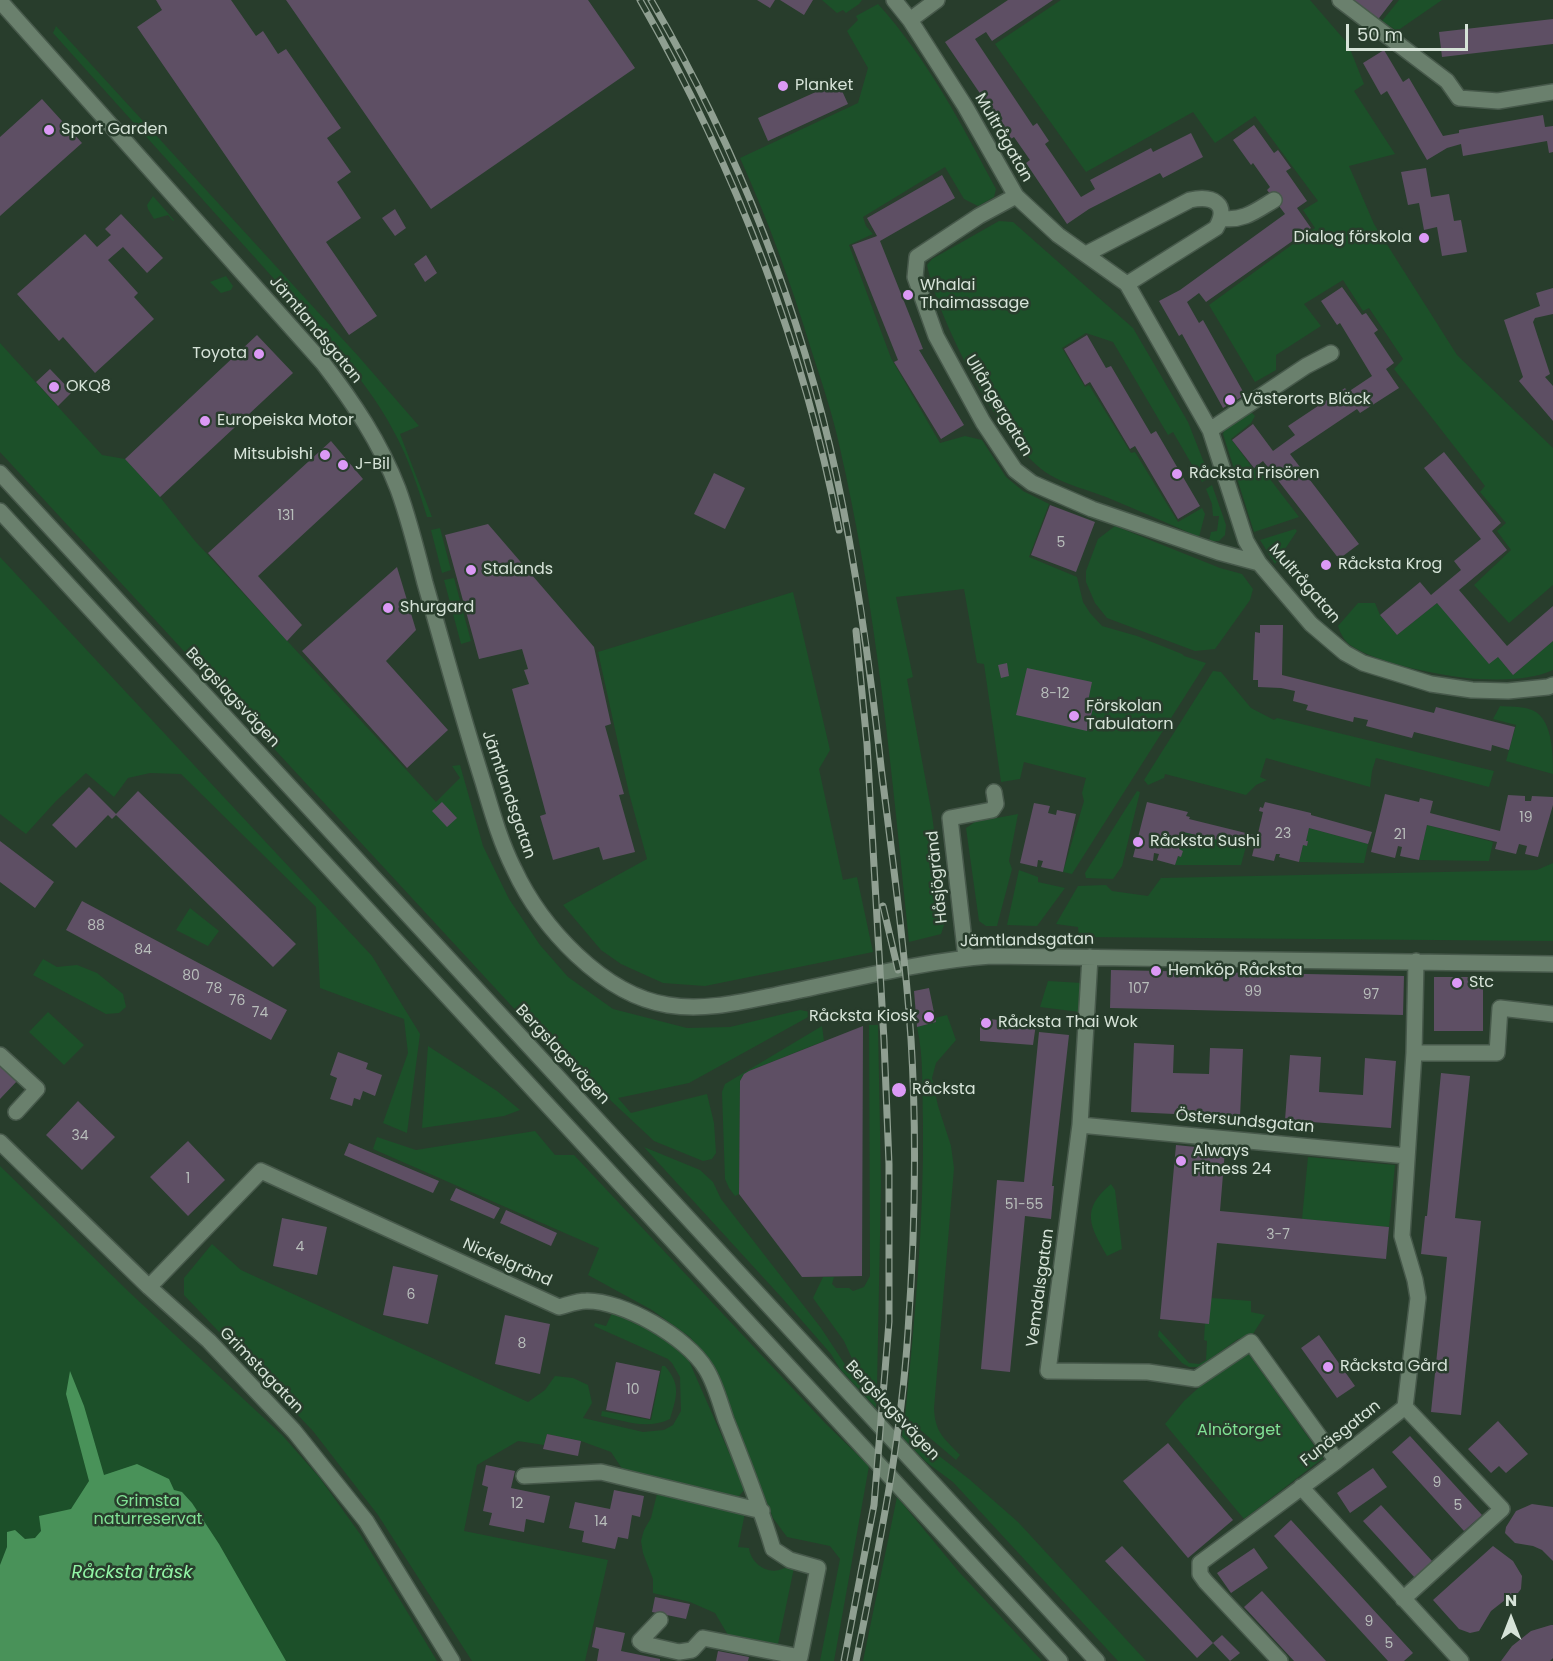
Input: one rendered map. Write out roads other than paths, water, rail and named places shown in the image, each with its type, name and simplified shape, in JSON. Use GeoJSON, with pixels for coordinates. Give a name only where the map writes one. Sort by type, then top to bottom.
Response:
{"type":"FeatureCollection","features":[{"type":"Feature","properties":{"kind":"street","name":"Multrågatan"},"geometry":{"type":"LineString","coordinates":[[894,0],[910,20],[965,106],[1016,196],[1058,234],[1126,284],[1210,430],[1246,542],[1259,563],[1311,624],[1345,653],[1363,663],[1431,684],[1472,690],[1551,690]]}},
{"type":"Feature","properties":{"kind":"street"},"geometry":{"type":"LineString","coordinates":[[910,20],[937,0]]}},
{"type":"Feature","properties":{"kind":"street"},"geometry":{"type":"LineString","coordinates":[[1340,0],[1447,81],[1459,98],[1498,101],[1553,92]]}},
{"type":"Feature","properties":{"kind":"street","name":"Jämtlandsgatan"},"geometry":{"type":"LineString","coordinates":[[0,1],[323,363],[343,388],[378,442],[398,489],[477,763],[502,843],[515,872],[534,906],[562,940],[594,970],[630,994],[668,1005],[710,1007],[966,958],[991,956],[1553,964]]}},
{"type":"Feature","properties":{"kind":"street","name":"Ullångergatan"},"geometry":{"type":"LineString","coordinates":[[1016,196],[979,216],[917,257],[915,277],[926,310],[950,362],[983,422],[1008,460],[1015,470],[1052,494],[1218,552],[1259,563]]}},
{"type":"Feature","properties":{"kind":"street"},"geometry":{"type":"LineString","coordinates":[[1086,254],[1190,200],[1203,197],[1214,200],[1220,206],[1221,218],[1216,228],[1126,284]]}},
{"type":"Feature","properties":{"kind":"street"},"geometry":{"type":"LineString","coordinates":[[1221,218],[1234,221],[1244,218],[1275,200]]}},
{"type":"Feature","properties":{"kind":"street"},"geometry":{"type":"LineString","coordinates":[[1210,430],[1306,366],[1331,353]]}},
{"type":"Feature","properties":{"kind":"street","name":"Bergslagsvägen"},"geometry":{"type":"LineString","coordinates":[[0,473],[1097,1661]]}},
{"type":"Feature","properties":{"kind":"street"},"geometry":{"type":"LineString","coordinates":[[0,511],[1060,1661]]}},
{"type":"Feature","properties":{"kind":"street","name":"Håsjögränd"},"geometry":{"type":"LineString","coordinates":[[966,958],[950,818],[992,810],[996,804],[994,792]]}},
{"type":"Feature","properties":{"kind":"street","name":"Vemdalsgatan"},"geometry":{"type":"LineString","coordinates":[[1090,957],[1080,1125],[1048,1371],[1148,1372],[1196,1379],[1251,1342],[1337,1461]]}},
{"type":"Feature","properties":{"kind":"street","name":"Funäsgatan"},"geometry":{"type":"LineString","coordinates":[[1416,961],[1414,1053],[1402,1236],[1418,1298],[1405,1407],[1301,1487],[1461,1661]]}},
{"type":"Feature","properties":{"kind":"street"},"geometry":{"type":"LineString","coordinates":[[1414,1053],[1497,1053],[1500,1008],[1553,1014]]}},
{"type":"Feature","properties":{"kind":"street"},"geometry":{"type":"LineString","coordinates":[[0,1055],[37,1089],[16,1112]]}},
{"type":"Feature","properties":{"kind":"street","name":"Östersundsgatan"},"geometry":{"type":"LineString","coordinates":[[1080,1125],[1407,1156]]}},
{"type":"Feature","properties":{"kind":"street","name":"Grimstagatan"},"geometry":{"type":"LineString","coordinates":[[0,1142],[149,1287],[209,1341],[294,1431],[366,1521],[452,1661]]}},
{"type":"Feature","properties":{"kind":"street","name":"Nickelgränd"},"geometry":{"type":"LineString","coordinates":[[149,1287],[261,1171],[559,1306],[584,1300],[617,1306],[662,1327],[706,1368],[762,1511],[773,1549],[790,1560],[818,1568],[800,1657],[703,1638],[693,1650],[679,1652],[639,1641],[660,1620]]}},
{"type":"Feature","properties":{"kind":"street"},"geometry":{"type":"LineString","coordinates":[[1403,1599],[1502,1509],[1405,1407]]}},
{"type":"Feature","properties":{"kind":"street"},"geometry":{"type":"LineString","coordinates":[[524,1476],[601,1472],[762,1511]]}},
{"type":"Feature","properties":{"kind":"street"},"geometry":{"type":"LineString","coordinates":[[1280,1661],[1200,1575],[1200,1563],[1301,1487]]}},
{"type":"Feature","properties":{"kind":"water","name":"Råcksta träsk"},"geometry":{"type":"Polygon","coordinates":[[[70,1371],[84,1406],[104,1475],[137,1464],[169,1479],[174,1490],[182,1492],[219,1544],[286,1661],[0,1661],[0,1565],[7,1547],[7,1532],[15,1530],[25,1539],[35,1538],[41,1531],[39,1516],[71,1509],[89,1481],[66,1394],[70,1371]]]}},
{"type":"Feature","properties":{"kind":"railway"},"geometry":{"type":"LineString","coordinates":[[640,0],[706,126],[761,257],[806,392],[839,530]]}},
{"type":"Feature","properties":{"kind":"railway"},"geometry":{"type":"LineString","coordinates":[[651,0],[682,56],[738,172],[763,232],[805,354],[845,515],[873,700],[908,1006],[913,1075],[914,1222],[905,1373],[900,1414],[888,1497],[856,1661]]}},
{"type":"Feature","properties":{"kind":"railway"},"geometry":{"type":"LineString","coordinates":[[844,1661],[874,1505],[889,1322],[889,1164],[884,1040],[867,744],[856,631]]}},
{"type":"Feature","properties":{"kind":"railway"},"geometry":{"type":"LineString","coordinates":[[883,906],[898,970]]}},
{"type":"Feature","properties":{"kind":"place","name":"Planket"},"geometry":{"type":"Point","coordinates":[783,86]}},
{"type":"Feature","properties":{"kind":"place","name":"Sport Garden"},"geometry":{"type":"Point","coordinates":[49,130]}},
{"type":"Feature","properties":{"kind":"place","name":"Dialog förskola"},"geometry":{"type":"Point","coordinates":[1424,238]}},
{"type":"Feature","properties":{"kind":"place","name":"Whalai Thaimassage"},"geometry":{"type":"Point","coordinates":[908,295]}},
{"type":"Feature","properties":{"kind":"place","name":"Toyota"},"geometry":{"type":"Point","coordinates":[259,354]}},
{"type":"Feature","properties":{"kind":"place","name":"OKQ8"},"geometry":{"type":"Point","coordinates":[54,387]}},
{"type":"Feature","properties":{"kind":"place","name":"Västerorts Bläck"},"geometry":{"type":"Point","coordinates":[1230,400]}},
{"type":"Feature","properties":{"kind":"place","name":"Europeiska Motor"},"geometry":{"type":"Point","coordinates":[205,421]}},
{"type":"Feature","properties":{"kind":"place","name":"Mitsubishi"},"geometry":{"type":"Point","coordinates":[325,455]}},
{"type":"Feature","properties":{"kind":"place","name":"J-Bil"},"geometry":{"type":"Point","coordinates":[343,465]}},
{"type":"Feature","properties":{"kind":"place","name":"Råcksta Frisören"},"geometry":{"type":"Point","coordinates":[1177,474]}},
{"type":"Feature","properties":{"kind":"place","name":"Råcksta Krog"},"geometry":{"type":"Point","coordinates":[1326,565]}},
{"type":"Feature","properties":{"kind":"place","name":"Stalands"},"geometry":{"type":"Point","coordinates":[471,570]}},
{"type":"Feature","properties":{"kind":"place","name":"Shurgard"},"geometry":{"type":"Point","coordinates":[388,608]}},
{"type":"Feature","properties":{"kind":"place","name":"Förskolan Tabulatorn"},"geometry":{"type":"Point","coordinates":[1074,716]}},
{"type":"Feature","properties":{"kind":"place","name":"Råcksta Sushi"},"geometry":{"type":"Point","coordinates":[1138,842]}},
{"type":"Feature","properties":{"kind":"place","name":"Hemköp Råcksta"},"geometry":{"type":"Point","coordinates":[1156,971]}},
{"type":"Feature","properties":{"kind":"place","name":"Stc"},"geometry":{"type":"Point","coordinates":[1457,983]}},
{"type":"Feature","properties":{"kind":"place","name":"Råcksta Kiosk"},"geometry":{"type":"Point","coordinates":[929,1017]}},
{"type":"Feature","properties":{"kind":"place","name":"Råcksta Thai Wok"},"geometry":{"type":"Point","coordinates":[986,1023]}},
{"type":"Feature","properties":{"kind":"place","name":"Råcksta"},"geometry":{"type":"Point","coordinates":[899,1090]}},
{"type":"Feature","properties":{"kind":"place","name":"Always Fitness 24"},"geometry":{"type":"Point","coordinates":[1181,1161]}},
{"type":"Feature","properties":{"kind":"place","name":"Råcksta Gård"},"geometry":{"type":"Point","coordinates":[1328,1367]}},
{"type":"Feature","properties":{"kind":"park label","name":"Alnötorget"},"geometry":{"type":"Point","coordinates":[1239,1431]}},
{"type":"Feature","properties":{"kind":"park label","name":"Grimsta naturreservat"},"geometry":{"type":"Point","coordinates":[148,1511]}}]}
